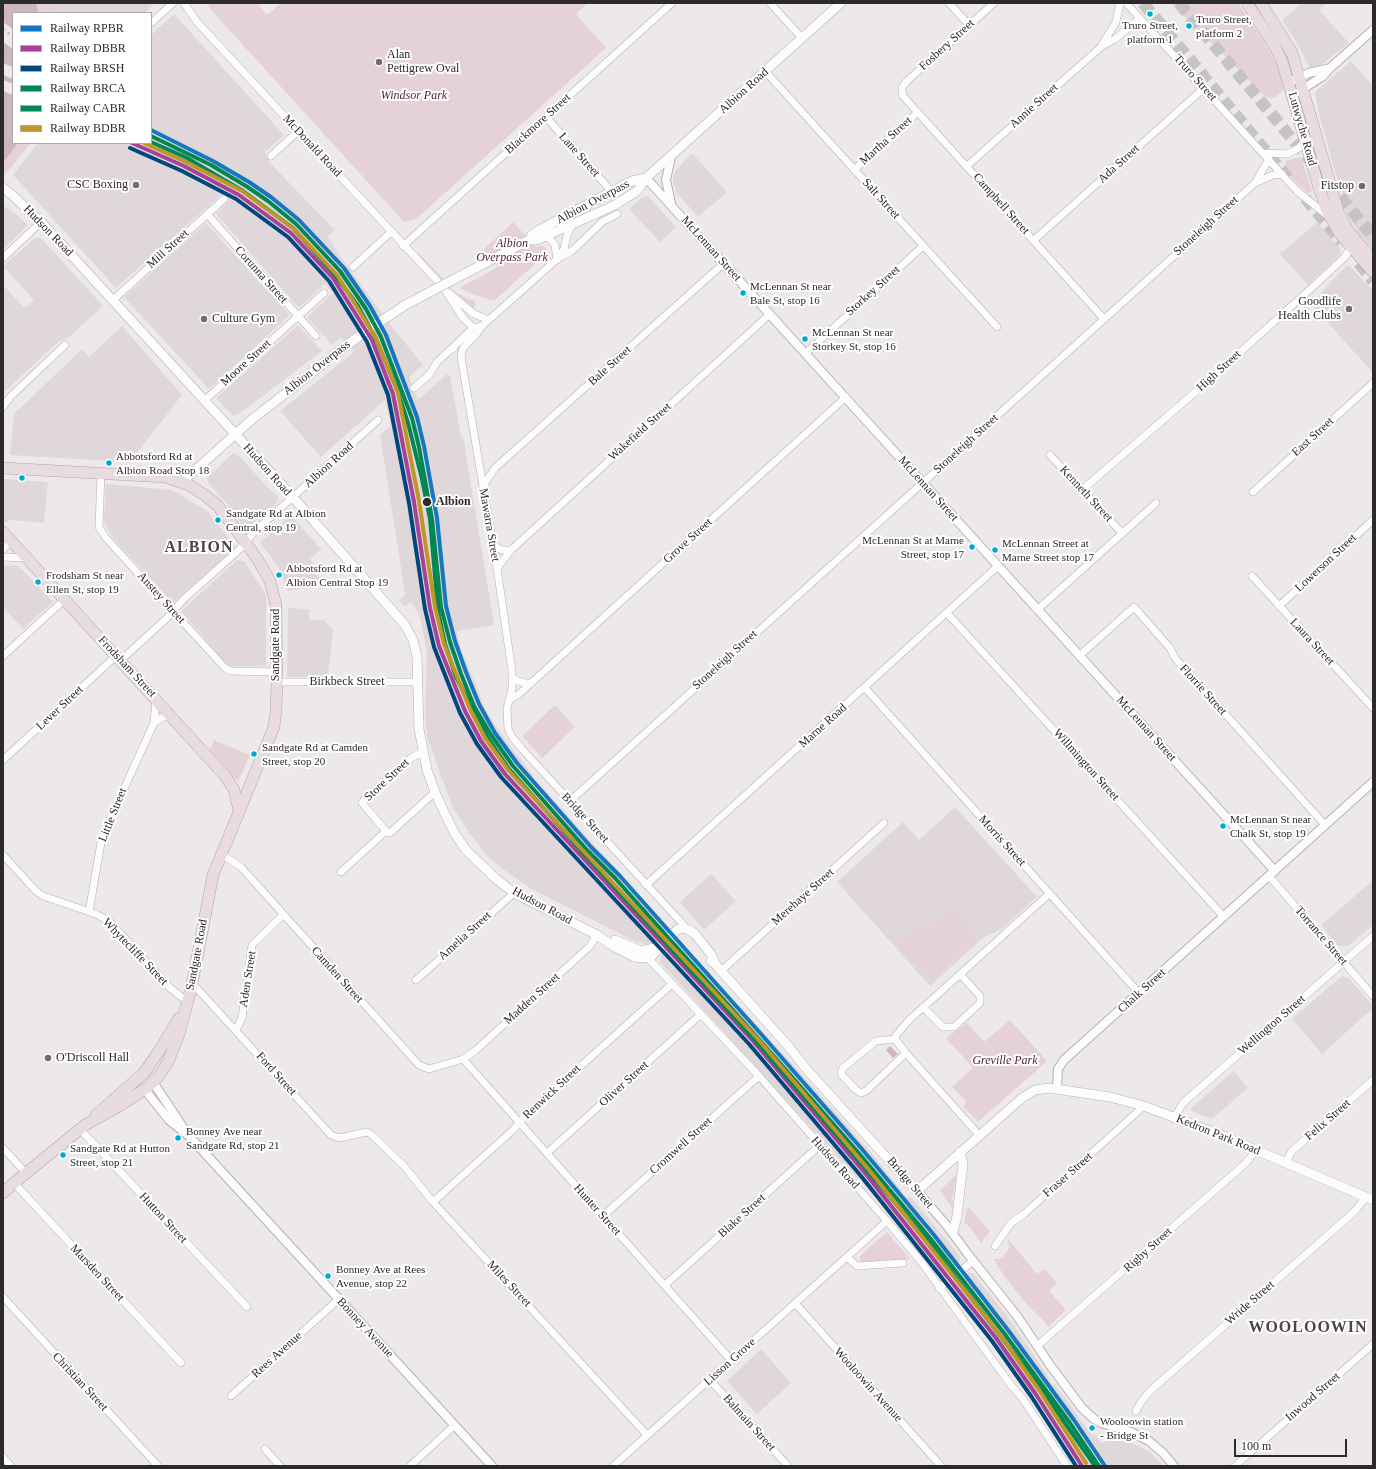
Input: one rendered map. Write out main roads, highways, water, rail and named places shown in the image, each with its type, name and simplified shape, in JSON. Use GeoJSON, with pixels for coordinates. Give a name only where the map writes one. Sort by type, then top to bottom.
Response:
{"type":"FeatureCollection","features":[{"type":"Feature","properties":{"kind":"highway","name":"Lutwyche Road"},"geometry":{"type":"LineString","coordinates":[[1247,3],[1278,53],[1289,82],[1319,188],[1331,219],[1351,248],[1373,272]]}},
{"type":"Feature","properties":{"kind":"highway","name":"Lutwyche Road"},"geometry":{"type":"LineString","coordinates":[[1261,3],[1292,52],[1339,214],[1349,232],[1373,260]]}},
{"type":"Feature","properties":{"kind":"highway","name":"Sandgate Road"},"geometry":{"type":"LineString","coordinates":[[5,466],[166,477],[197,489],[212,500],[222,511],[268,575],[274,592],[277,612],[277,677],[274,726],[220,854],[213,875],[187,1005],[170,1058],[162,1072],[145,1090],[83,1127]]}},
{"type":"Feature","properties":{"kind":"highway","name":"Frodsham Street"},"geometry":{"type":"LineString","coordinates":[[3,532],[119,658],[229,781],[234,790],[239,810]]}},
{"type":"Feature","properties":{"kind":"highway","name":"Sandgate Road"},"geometry":{"type":"LineString","coordinates":[[3,1193],[83,1127],[108,1102],[140,1076],[159,1051],[187,1005]]}},
{"type":"Feature","properties":{"kind":"highway"},"geometry":{"type":"LineString","coordinates":[[140,1076],[154,1082]]}},
{"type":"Feature","properties":{"kind":"highway"},"geometry":{"type":"LineString","coordinates":[[140,1076],[145,1090]]}},
{"type":"Feature","properties":{"kind":"main road","name":"Albion Road"},"geometry":{"type":"LineString","coordinates":[[646,178],[841,3]]}},
{"type":"Feature","properties":{"kind":"main road","name":"Albion Overpass"},"geometry":{"type":"LineString","coordinates":[[529,240],[532,235],[539,230],[635,180],[646,178]]}},
{"type":"Feature","properties":{"kind":"main road","name":"Albion Overpass"},"geometry":{"type":"LineString","coordinates":[[182,482],[255,417],[347,345],[407,304],[529,240],[536,240],[626,198],[637,191],[646,178]]}},
{"type":"Feature","properties":{"kind":"main road","name":"Hudson Road"},"geometry":{"type":"LineString","coordinates":[[3,188],[41,222],[113,300],[405,625],[414,644],[417,661],[420,728],[423,752],[435,792],[455,834],[466,850],[495,878],[514,893],[597,934],[613,946],[630,955],[638,958],[654,954],[659,947],[674,934]]}},
{"type":"Feature","properties":{"kind":"main road","name":"Bridge Street"},"geometry":{"type":"LineString","coordinates":[[674,934],[678,929],[685,928],[694,933],[711,954],[718,967]]}},
{"type":"Feature","properties":{"kind":"main road","name":"Bridge Street"},"geometry":{"type":"LineString","coordinates":[[674,934],[684,934],[689,937],[706,958],[718,967],[789,1047],[808,1071],[918,1191],[960,1152]]}},
{"type":"Feature","properties":{"kind":"main road","name":"Kedron Park Road"},"geometry":{"type":"LineString","coordinates":[[960,1152],[1028,1094],[1040,1089],[1057,1088],[1110,1097],[1144,1106],[1256,1150],[1369,1198]]}},
{"type":"Feature","properties":{"kind":"main road"},"geometry":{"type":"LineString","coordinates":[[953,1232],[957,1216],[963,1164],[960,1152]]}},
{"type":"Feature","properties":{"kind":"tunnel"},"geometry":{"type":"LineString","coordinates":[[1143,3],[1288,178]]}},
{"type":"Feature","properties":{"kind":"tunnel"},"geometry":{"type":"LineString","coordinates":[[1179,3],[1373,236]]}},
{"type":"Feature","properties":{"kind":"tunnel"},"geometry":{"type":"LineString","coordinates":[[1305,198],[1342,242]]}},
{"type":"Feature","properties":{"kind":"tunnel"},"geometry":{"type":"LineString","coordinates":[[1359,263],[1373,281]]}},
{"type":"Feature","properties":{"kind":"railway"},"geometry":{"type":"LineString","coordinates":[[3,29],[12,36]]}},
{"type":"Feature","properties":{"kind":"rail line","name":"RPBR"},"geometry":{"type":"LineString","coordinates":[[152,130],[213,161],[271,197],[299,220],[344,268],[370,306],[386,335],[417,417],[424,446],[437,518],[446,606],[455,641],[466,672],[479,704],[495,733],[517,763],[591,847],[619,875],[761,1034],[861,1148],[934,1235],[1008,1330],[1074,1420],[1105,1466]]}},
{"type":"Feature","properties":{"kind":"rail line","name":"BRCA"},"geometry":{"type":"LineString","coordinates":[[152,136],[211,165],[268,201],[296,224],[340,271],[366,309],[381,337],[412,418],[419,447],[432,519],[441,607],[450,642],[461,674],[474,706],[491,735],[513,766],[587,850],[615,878],[757,1037],[857,1151],[930,1238],[1004,1333],[1070,1423],[1099,1466]]}},
{"type":"Feature","properties":{"kind":"rail line","name":"CABR"},"geometry":{"type":"LineString","coordinates":[[152,142],[187,158],[243,191],[293,228],[336,276],[358,306],[376,339],[398,392],[408,423],[430,519],[438,611],[445,644],[456,677],[488,738],[509,769],[584,854],[754,1039],[926,1239],[1041,1389],[1095,1466]]}},
{"type":"Feature","properties":{"kind":"rail line","name":"DBBR"},"geometry":{"type":"LineString","coordinates":[[134,144],[184,166],[239,195],[291,233],[333,278],[372,340],[393,394],[414,502],[430,608],[439,646],[465,711],[481,741],[505,774],[753,1041],[865,1173],[996,1338],[1035,1393],[1082,1466]]}},
{"type":"Feature","properties":{"kind":"rail line","name":"BDBR"},"geometry":{"type":"LineString","coordinates":[[146,144],[186,162],[242,191],[294,229],[337,275],[376,338],[398,393],[419,501],[435,607],[444,644],[470,709],[485,738],[509,771],[757,1038],[869,1170],[1000,1335],[1039,1390],[1086,1463]]}},
{"type":"Feature","properties":{"kind":"rail line","name":"BRSH"},"geometry":{"type":"LineString","coordinates":[[130,148],[182,171],[236,199],[288,237],[329,281],[367,342],[388,395],[409,503],[425,609],[434,647],[460,713],[477,744],[501,777],[749,1044],[861,1176],[992,1341],[1031,1396],[1076,1466]]}},
{"type":"Feature","properties":{"kind":"place","name":"Truro Street, platform 1"},"geometry":{"type":"Point","coordinates":[1150,14]}},
{"type":"Feature","properties":{"kind":"place","name":"Truro Street, platform 2"},"geometry":{"type":"Point","coordinates":[1189,26]}},
{"type":"Feature","properties":{"kind":"place","name":"Alan Pettigrew Oval"},"geometry":{"type":"Point","coordinates":[379,62]}},
{"type":"Feature","properties":{"kind":"place","name":"CSC Boxing"},"geometry":{"type":"Point","coordinates":[136,185]}},
{"type":"Feature","properties":{"kind":"place","name":"Fitstop"},"geometry":{"type":"Point","coordinates":[1362,186]}},
{"type":"Feature","properties":{"kind":"place","name":"McLennan St near Bale St, stop 16"},"geometry":{"type":"Point","coordinates":[743,293]}},
{"type":"Feature","properties":{"kind":"place","name":"Goodlife Health Clubs"},"geometry":{"type":"Point","coordinates":[1349,309]}},
{"type":"Feature","properties":{"kind":"place","name":"Culture Gym"},"geometry":{"type":"Point","coordinates":[204,319]}},
{"type":"Feature","properties":{"kind":"place","name":"McLennan St near Storkey St, stop 16"},"geometry":{"type":"Point","coordinates":[805,339]}},
{"type":"Feature","properties":{"kind":"place","name":"Abbotsford Rd at Albion Road Stop 18"},"geometry":{"type":"Point","coordinates":[109,463]}},
{"type":"Feature","properties":{"kind":"place","name":"Albion"},"geometry":{"type":"Point","coordinates":[427,502]}},
{"type":"Feature","properties":{"kind":"place","name":"Sandgate Rd at Albion Central, stop 19"},"geometry":{"type":"Point","coordinates":[218,520]}},
{"type":"Feature","properties":{"kind":"place","name":"McLennan St at Marne Street, stop 17"},"geometry":{"type":"Point","coordinates":[972,547]}},
{"type":"Feature","properties":{"kind":"place","name":"McLennan Street at Marne Street stop 17"},"geometry":{"type":"Point","coordinates":[995,550]}},
{"type":"Feature","properties":{"kind":"place","name":"Abbotsford Rd at Albion Central Stop 19"},"geometry":{"type":"Point","coordinates":[279,575]}},
{"type":"Feature","properties":{"kind":"place","name":"Frodsham St near Ellen St, stop 19"},"geometry":{"type":"Point","coordinates":[38,582]}},
{"type":"Feature","properties":{"kind":"place","name":"Sandgate Rd at Camden Street, stop 20"},"geometry":{"type":"Point","coordinates":[254,754]}},
{"type":"Feature","properties":{"kind":"place","name":"McLennan St near Chalk St, stop 19"},"geometry":{"type":"Point","coordinates":[1223,826]}},
{"type":"Feature","properties":{"kind":"place","name":"O'Driscoll Hall"},"geometry":{"type":"Point","coordinates":[48,1058]}},
{"type":"Feature","properties":{"kind":"place","name":"Bonney Ave near Sandgate Rd, stop 21"},"geometry":{"type":"Point","coordinates":[178,1138]}},
{"type":"Feature","properties":{"kind":"place","name":"Sandgate Rd at Hutton Street, stop 21"},"geometry":{"type":"Point","coordinates":[63,1155]}},
{"type":"Feature","properties":{"kind":"place","name":"Bonney Ave at Rees Avenue, stop 22"},"geometry":{"type":"Point","coordinates":[328,1276]}},
{"type":"Feature","properties":{"kind":"place","name":"Wooloowin station - Bridge St"},"geometry":{"type":"Point","coordinates":[1092,1428]}},
{"type":"Feature","properties":{"kind":"district","name":"ALBION"},"geometry":{"type":"Point","coordinates":[199,548]}},
{"type":"Feature","properties":{"kind":"district","name":"WOOLOOWIN"},"geometry":{"type":"Point","coordinates":[1308,1328]}},
{"type":"Feature","properties":{"kind":"park label","name":"Windsor Park"},"geometry":{"type":"Point","coordinates":[414,96]}},
{"type":"Feature","properties":{"kind":"park label","name":"Albion Overpass Park"},"geometry":{"type":"Point","coordinates":[512,251]}},
{"type":"Feature","properties":{"kind":"park label","name":"Greville Park"},"geometry":{"type":"Point","coordinates":[1005,1061]}}]}
